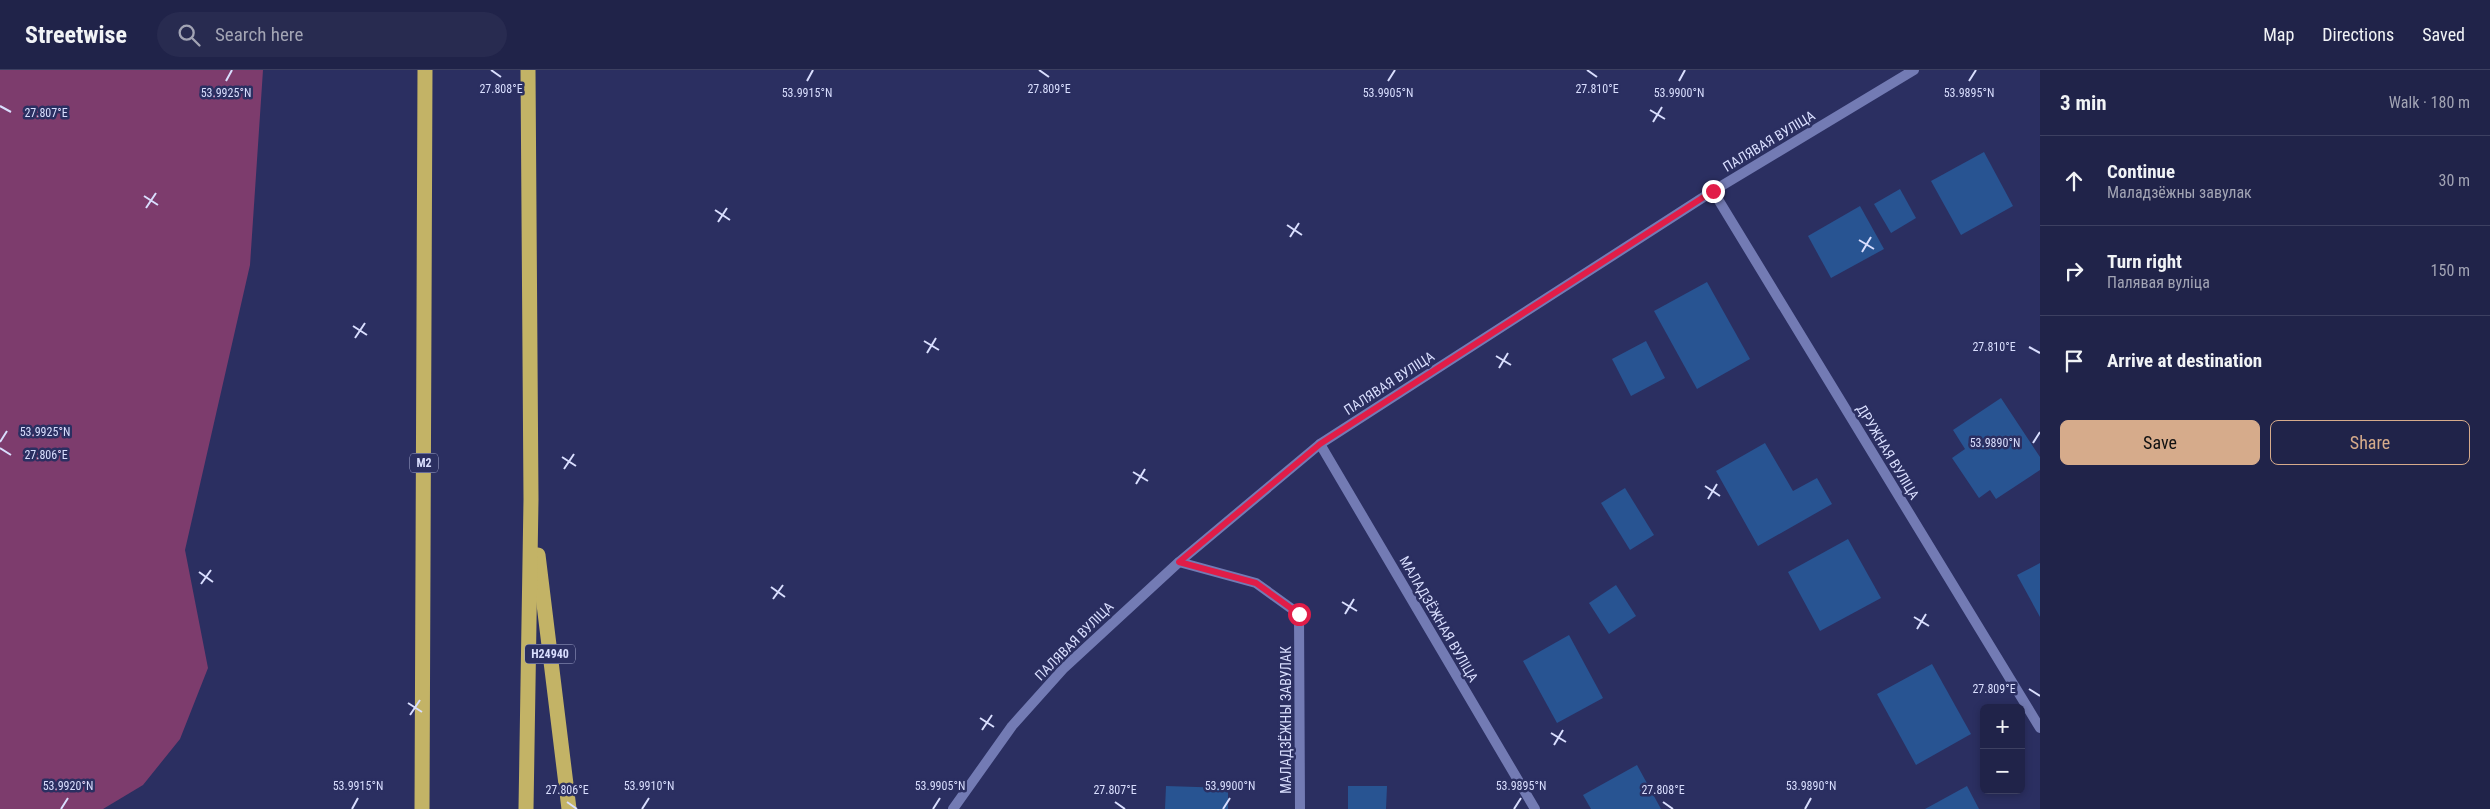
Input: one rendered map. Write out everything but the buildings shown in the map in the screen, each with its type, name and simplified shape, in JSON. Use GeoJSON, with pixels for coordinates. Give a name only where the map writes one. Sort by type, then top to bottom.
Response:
{"type":"FeatureCollection","features":[{"type":"Feature","properties":{"kind":"highway","name":"М2"},"geometry":{"type":"LineString","coordinates":[[422,809],[425,70]]}},
{"type":"Feature","properties":{"kind":"highway"},"geometry":{"type":"LineString","coordinates":[[526,809],[530,499],[528,70]]}},
{"type":"Feature","properties":{"kind":"highway","name":"Н24940"},"geometry":{"type":"LineString","coordinates":[[530,499],[569,809]]}},
{"type":"Feature","properties":{"kind":"street","name":"ПАЛЯВАЯ ВУЛІЦА"},"geometry":{"type":"LineString","coordinates":[[953,809],[1012,726],[1064,668],[1179,562],[1320,444],[1713,191],[1914,70]]}},
{"type":"Feature","properties":{"kind":"street","name":"ДРУЖНАЯ ВУЛІЦА"},"geometry":{"type":"LineString","coordinates":[[1713,191],[2040,728]]}},
{"type":"Feature","properties":{"kind":"street","name":"МАЛАДЗЁЖНАЯ ВУЛІЦА"},"geometry":{"type":"LineString","coordinates":[[1320,444],[1535,809]]}},
{"type":"Feature","properties":{"kind":"street","name":"МАЛАДЗЁЖНЫ ЗАВУЛАК"},"geometry":{"type":"LineString","coordinates":[[1179,562],[1256,583],[1299,614],[1300,809]]}},
{"type":"Feature","properties":{"kind":"shaded area"},"geometry":{"type":"Polygon","coordinates":[[[0,70],[263,70],[250,265],[185,550],[208,668],[180,739],[143,785],[103,809],[0,809],[0,70]]]}},
{"type":"Feature","properties":{"kind":"route"},"geometry":{"type":"LineString","coordinates":[[1299,614],[1256,583],[1179,562],[1320,444],[1713,191]]}}]}
